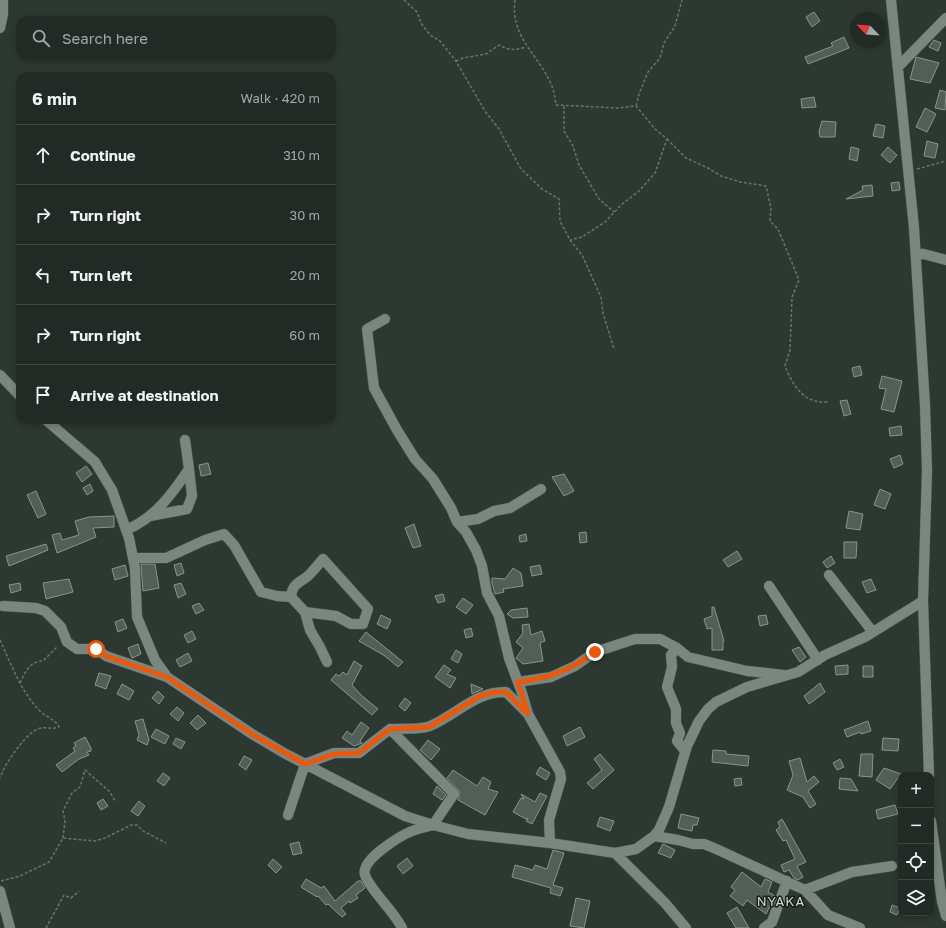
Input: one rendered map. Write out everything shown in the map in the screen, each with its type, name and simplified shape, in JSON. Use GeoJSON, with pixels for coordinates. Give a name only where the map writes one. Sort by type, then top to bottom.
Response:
{"type":"FeatureCollection","features":[{"type":"Feature","properties":{"kind":"street"},"geometry":{"type":"LineString","coordinates":[[0,28],[3,14],[3,0]]}},
{"type":"Feature","properties":{"kind":"street"},"geometry":{"type":"LineString","coordinates":[[891,0],[916,252],[927,471],[923,601],[929,772]]}},
{"type":"Feature","properties":{"kind":"street"},"geometry":{"type":"LineString","coordinates":[[898,67],[946,18]]}},
{"type":"Feature","properties":{"kind":"street"},"geometry":{"type":"LineString","coordinates":[[916,252],[946,260]]}},
{"type":"Feature","properties":{"kind":"street"},"geometry":{"type":"LineString","coordinates":[[385,319],[367,329],[374,388],[415,459],[433,480],[451,508],[457,522],[466,532],[476,550],[482,566],[487,593],[499,616],[509,658],[528,714],[556,761],[561,775],[549,820],[550,843]]}},
{"type":"Feature","properties":{"kind":"street"},"geometry":{"type":"LineString","coordinates":[[1,374],[16,391]]}},
{"type":"Feature","properties":{"kind":"street"},"geometry":{"type":"LineString","coordinates":[[51,424],[95,462],[112,490],[126,530],[135,568],[137,617],[155,660],[167,677]]}},
{"type":"Feature","properties":{"kind":"street"},"geometry":{"type":"LineString","coordinates":[[148,517],[187,509],[192,496],[185,440]]}},
{"type":"Feature","properties":{"kind":"street"},"geometry":{"type":"LineString","coordinates":[[126,530],[140,524],[169,498],[189,469]]}},
{"type":"Feature","properties":{"kind":"street"},"geometry":{"type":"LineString","coordinates":[[457,522],[478,519],[494,511],[510,508],[541,489]]}},
{"type":"Feature","properties":{"kind":"street"},"geometry":{"type":"LineString","coordinates":[[133,558],[166,558],[205,540],[224,534],[234,545],[261,592],[277,596],[291,597],[305,612],[310,630],[327,662]]}},
{"type":"Feature","properties":{"kind":"street"},"geometry":{"type":"LineString","coordinates":[[291,597],[292,590],[298,581],[306,577],[323,558],[368,609],[363,624],[351,624],[336,616],[305,612]]}},
{"type":"Feature","properties":{"kind":"street"},"geometry":{"type":"LineString","coordinates":[[829,575],[872,631]]}},
{"type":"Feature","properties":{"kind":"street"},"geometry":{"type":"LineString","coordinates":[[769,586],[818,660]]}},
{"type":"Feature","properties":{"kind":"street"},"geometry":{"type":"LineString","coordinates":[[2,606],[36,608],[45,611],[61,627],[66,636],[67,642],[77,649],[96,649],[106,656],[167,677],[252,734],[305,764],[405,816],[468,834],[550,843],[615,853],[636,848],[654,836],[665,818],[685,751],[699,721],[708,709],[716,702],[747,687],[786,676],[804,669],[923,601]]}},
{"type":"Feature","properties":{"kind":"street"},"geometry":{"type":"LineString","coordinates":[[518,682],[551,676],[575,666],[595,652],[635,639],[660,639],[678,648],[688,658],[747,671],[786,676]]}},
{"type":"Feature","properties":{"kind":"street"},"geometry":{"type":"LineString","coordinates":[[678,648],[671,655],[672,667],[667,687],[676,709],[676,723],[680,733],[677,741],[685,751]]}},
{"type":"Feature","properties":{"kind":"street"},"geometry":{"type":"LineString","coordinates":[[305,764],[334,754],[359,753],[390,729],[429,727],[480,696],[495,692],[506,692],[528,714]]}},
{"type":"Feature","properties":{"kind":"street"},"geometry":{"type":"LineString","coordinates":[[390,729],[454,794],[433,825],[410,831],[399,838],[370,860],[365,871],[366,876],[402,928]]}},
{"type":"Feature","properties":{"kind":"street"},"geometry":{"type":"LineString","coordinates":[[288,815],[305,764]]}},
{"type":"Feature","properties":{"kind":"street"},"geometry":{"type":"LineString","coordinates":[[654,836],[693,844],[704,844],[787,881],[805,890],[828,915],[860,928]]}},
{"type":"Feature","properties":{"kind":"street"},"geometry":{"type":"LineString","coordinates":[[934,843],[942,902],[946,916]]}},
{"type":"Feature","properties":{"kind":"street"},"geometry":{"type":"LineString","coordinates":[[615,853],[665,903],[686,928]]}},
{"type":"Feature","properties":{"kind":"street"},"geometry":{"type":"LineString","coordinates":[[805,890],[852,872],[892,866]]}},
{"type":"Feature","properties":{"kind":"street"},"geometry":{"type":"LineString","coordinates":[[764,928],[772,922],[787,881]]}},
{"type":"Feature","properties":{"kind":"street"},"geometry":{"type":"LineString","coordinates":[[0,891],[10,928]]}},
{"type":"Feature","properties":{"kind":"path"},"geometry":{"type":"LineString","coordinates":[[404,0],[417,12],[421,23],[430,35],[440,41],[456,61],[479,100],[500,129],[521,169],[542,189],[559,199],[560,221],[570,240],[582,255],[601,297],[603,313],[614,349]]}},
{"type":"Feature","properties":{"kind":"path"},"geometry":{"type":"LineString","coordinates":[[515,0],[513,12],[522,39],[526,47],[534,54],[552,84],[556,105],[636,106]]}},
{"type":"Feature","properties":{"kind":"path"},"geometry":{"type":"LineString","coordinates":[[636,106],[648,72],[660,58],[664,44],[675,26],[682,0]]}},
{"type":"Feature","properties":{"kind":"path"},"geometry":{"type":"LineString","coordinates":[[456,61],[463,58],[486,54],[499,45],[507,50],[517,50],[526,47]]}},
{"type":"Feature","properties":{"kind":"path"},"geometry":{"type":"LineString","coordinates":[[564,106],[564,131],[573,146],[579,166],[599,199],[614,212]]}},
{"type":"Feature","properties":{"kind":"path"},"geometry":{"type":"LineString","coordinates":[[636,106],[655,129],[686,158],[721,176],[740,182],[766,186],[771,208],[770,221],[778,230],[799,280],[792,297],[790,350],[784,366],[794,386],[803,396],[819,402],[828,402]]}},
{"type":"Feature","properties":{"kind":"path"},"geometry":{"type":"LineString","coordinates":[[570,240],[582,237],[605,222],[614,212],[639,191],[655,172],[667,139]]}},
{"type":"Feature","properties":{"kind":"path"},"geometry":{"type":"LineString","coordinates":[[908,166],[918,169],[946,161]]}},
{"type":"Feature","properties":{"kind":"path"},"geometry":{"type":"LineString","coordinates":[[20,683],[28,668],[36,661],[43,661],[66,636]]}},
{"type":"Feature","properties":{"kind":"path"},"geometry":{"type":"LineString","coordinates":[[0,640],[20,683],[40,711],[56,722],[59,727],[50,730],[38,729],[23,740],[3,769],[0,778]]}},
{"type":"Feature","properties":{"kind":"path"},"geometry":{"type":"LineString","coordinates":[[0,881],[20,876],[49,862],[62,838],[65,821],[63,811],[72,793],[80,787],[85,770],[110,792],[115,801]]}},
{"type":"Feature","properties":{"kind":"path"},"geometry":{"type":"LineString","coordinates":[[62,838],[95,841],[106,838],[131,825],[137,825],[144,831],[166,843]]}},
{"type":"Feature","properties":{"kind":"path"},"geometry":{"type":"LineString","coordinates":[[46,928],[64,895],[71,898],[78,891]]}},
{"type":"Feature","properties":{"kind":"building"},"geometry":{"type":"Polygon","coordinates":[[[814,12],[820,21],[812,27],[806,17],[814,12]]]}},
{"type":"Feature","properties":{"kind":"building"},"geometry":{"type":"Polygon","coordinates":[[[844,37],[849,48],[808,64],[805,57],[833,46],[831,43],[844,37]]]}},
{"type":"Feature","properties":{"kind":"building"},"geometry":{"type":"Polygon","coordinates":[[[934,40],[941,43],[938,51],[929,47],[934,40]]]}},
{"type":"Feature","properties":{"kind":"building"},"geometry":{"type":"Polygon","coordinates":[[[916,57],[939,63],[930,83],[910,79],[916,57]]]}},
{"type":"Feature","properties":{"kind":"building"},"geometry":{"type":"Polygon","coordinates":[[[940,90],[946,92],[945,110],[935,108],[940,90]]]}},
{"type":"Feature","properties":{"kind":"building"},"geometry":{"type":"Polygon","coordinates":[[[814,97],[816,107],[802,108],[801,99],[814,97]]]}},
{"type":"Feature","properties":{"kind":"building"},"geometry":{"type":"Polygon","coordinates":[[[925,108],[936,114],[927,132],[916,127],[925,108]]]}},
{"type":"Feature","properties":{"kind":"building"},"geometry":{"type":"Polygon","coordinates":[[[822,121],[836,122],[835,137],[820,137],[819,131],[822,121]]]}},
{"type":"Feature","properties":{"kind":"building"},"geometry":{"type":"Polygon","coordinates":[[[876,124],[885,126],[883,138],[873,136],[876,124]]]}},
{"type":"Feature","properties":{"kind":"building"},"geometry":{"type":"Polygon","coordinates":[[[927,141],[938,144],[935,158],[924,156],[927,141]]]}},
{"type":"Feature","properties":{"kind":"building"},"geometry":{"type":"Polygon","coordinates":[[[851,147],[859,149],[857,161],[849,159],[851,147]]]}},
{"type":"Feature","properties":{"kind":"building"},"geometry":{"type":"Polygon","coordinates":[[[888,147],[897,155],[890,163],[881,155],[888,147]]]}},
{"type":"Feature","properties":{"kind":"building"},"geometry":{"type":"Polygon","coordinates":[[[899,182],[900,190],[892,191],[891,183],[899,182]]]}},
{"type":"Feature","properties":{"kind":"building"},"geometry":{"type":"Polygon","coordinates":[[[872,185],[873,196],[846,199],[863,190],[862,186],[872,185]]]}},
{"type":"Feature","properties":{"kind":"building"},"geometry":{"type":"Polygon","coordinates":[[[860,366],[862,375],[854,377],[852,368],[860,366]]]}},
{"type":"Feature","properties":{"kind":"building"},"geometry":{"type":"Polygon","coordinates":[[[882,376],[902,381],[894,412],[881,409],[886,389],[879,388],[882,376]]]}},
{"type":"Feature","properties":{"kind":"building"},"geometry":{"type":"Polygon","coordinates":[[[847,400],[851,414],[844,416],[840,401],[847,400]]]}},
{"type":"Feature","properties":{"kind":"building"},"geometry":{"type":"Polygon","coordinates":[[[901,426],[902,435],[890,436],[889,428],[901,426]]]}},
{"type":"Feature","properties":{"kind":"building"},"geometry":{"type":"Polygon","coordinates":[[[900,455],[903,464],[894,468],[890,459],[900,455]]]}},
{"type":"Feature","properties":{"kind":"building"},"geometry":{"type":"Polygon","coordinates":[[[208,463],[211,474],[201,476],[199,465],[208,463]]]}},
{"type":"Feature","properties":{"kind":"building"},"geometry":{"type":"Polygon","coordinates":[[[86,466],[92,474],[82,482],[76,473],[86,466]]]}},
{"type":"Feature","properties":{"kind":"building"},"geometry":{"type":"Polygon","coordinates":[[[564,474],[574,491],[564,496],[552,477],[564,474]]]}},
{"type":"Feature","properties":{"kind":"building"},"geometry":{"type":"Polygon","coordinates":[[[90,484],[93,491],[87,495],[83,488],[90,484]]]}},
{"type":"Feature","properties":{"kind":"building"},"geometry":{"type":"Polygon","coordinates":[[[880,489],[891,494],[885,509],[874,505],[880,489]]]}},
{"type":"Feature","properties":{"kind":"building"},"geometry":{"type":"Polygon","coordinates":[[[36,491],[46,514],[38,518],[27,495],[36,491]]]}},
{"type":"Feature","properties":{"kind":"building"},"geometry":{"type":"Polygon","coordinates":[[[849,511],[863,514],[860,530],[846,528],[849,511]]]}},
{"type":"Feature","properties":{"kind":"building"},"geometry":{"type":"Polygon","coordinates":[[[114,516],[114,527],[93,528],[96,537],[57,553],[52,535],[60,533],[62,540],[79,535],[75,521],[89,517],[114,516]]]}},
{"type":"Feature","properties":{"kind":"building"},"geometry":{"type":"Polygon","coordinates":[[[414,524],[421,546],[413,548],[405,528],[414,524]]]}},
{"type":"Feature","properties":{"kind":"building"},"geometry":{"type":"Polygon","coordinates":[[[586,532],[587,542],[580,543],[579,533],[586,532]]]}},
{"type":"Feature","properties":{"kind":"building"},"geometry":{"type":"Polygon","coordinates":[[[526,534],[527,541],[520,542],[519,536],[526,534]]]}},
{"type":"Feature","properties":{"kind":"building"},"geometry":{"type":"Polygon","coordinates":[[[844,542],[857,542],[856,558],[844,558],[844,542]]]}},
{"type":"Feature","properties":{"kind":"building"},"geometry":{"type":"Polygon","coordinates":[[[46,544],[48,550],[9,566],[6,556],[46,544]]]}},
{"type":"Feature","properties":{"kind":"building"},"geometry":{"type":"Polygon","coordinates":[[[737,551],[742,559],[728,567],[723,560],[737,551]]]}},
{"type":"Feature","properties":{"kind":"building"},"geometry":{"type":"Polygon","coordinates":[[[831,556],[835,563],[827,568],[823,562],[831,556]]]}},
{"type":"Feature","properties":{"kind":"building"},"geometry":{"type":"Polygon","coordinates":[[[181,563],[184,573],[177,576],[174,565],[181,563]]]}},
{"type":"Feature","properties":{"kind":"building"},"geometry":{"type":"Polygon","coordinates":[[[141,564],[155,564],[159,588],[143,591],[141,564]]]}},
{"type":"Feature","properties":{"kind":"building"},"geometry":{"type":"Polygon","coordinates":[[[125,565],[128,576],[115,580],[112,569],[125,565]]]}},
{"type":"Feature","properties":{"kind":"building"},"geometry":{"type":"Polygon","coordinates":[[[540,565],[542,574],[532,576],[530,567],[540,565]]]}},
{"type":"Feature","properties":{"kind":"building"},"geometry":{"type":"Polygon","coordinates":[[[513,568],[521,573],[523,586],[503,589],[504,592],[495,594],[492,578],[505,579],[513,568]]]}},
{"type":"Feature","properties":{"kind":"building"},"geometry":{"type":"Polygon","coordinates":[[[69,579],[73,592],[46,599],[43,583],[69,579]]]}},
{"type":"Feature","properties":{"kind":"building"},"geometry":{"type":"Polygon","coordinates":[[[871,579],[876,590],[867,593],[862,582],[871,579]]]}},
{"type":"Feature","properties":{"kind":"building"},"geometry":{"type":"Polygon","coordinates":[[[20,583],[21,590],[11,593],[9,585],[20,583]]]}},
{"type":"Feature","properties":{"kind":"building"},"geometry":{"type":"Polygon","coordinates":[[[181,583],[186,594],[178,598],[174,585],[181,583]]]}},
{"type":"Feature","properties":{"kind":"building"},"geometry":{"type":"Polygon","coordinates":[[[443,594],[445,601],[438,603],[435,596],[443,594]]]}},
{"type":"Feature","properties":{"kind":"building"},"geometry":{"type":"Polygon","coordinates":[[[463,598],[473,605],[466,614],[456,607],[463,598]]]}},
{"type":"Feature","properties":{"kind":"building"},"geometry":{"type":"Polygon","coordinates":[[[199,603],[204,610],[196,614],[192,606],[199,603]]]}},
{"type":"Feature","properties":{"kind":"building"},"geometry":{"type":"Polygon","coordinates":[[[712,607],[714,607],[724,641],[723,650],[712,650],[712,628],[707,629],[704,619],[712,616],[712,607]]]}},
{"type":"Feature","properties":{"kind":"building"},"geometry":{"type":"Polygon","coordinates":[[[527,608],[528,617],[513,618],[507,614],[511,610],[527,608]]]}},
{"type":"Feature","properties":{"kind":"building"},"geometry":{"type":"Polygon","coordinates":[[[381,615],[391,620],[387,629],[377,624],[381,615]]]}},
{"type":"Feature","properties":{"kind":"building"},"geometry":{"type":"Polygon","coordinates":[[[766,615],[768,624],[760,626],[758,616],[766,615]]]}},
{"type":"Feature","properties":{"kind":"building"},"geometry":{"type":"Polygon","coordinates":[[[123,619],[127,628],[118,632],[115,622],[123,619]]]}},
{"type":"Feature","properties":{"kind":"building"},"geometry":{"type":"Polygon","coordinates":[[[529,624],[531,635],[542,631],[545,641],[540,643],[543,661],[523,664],[516,658],[523,648],[516,642],[523,633],[522,625],[529,624]]]}},
{"type":"Feature","properties":{"kind":"building"},"geometry":{"type":"Polygon","coordinates":[[[471,628],[473,636],[466,638],[464,630],[471,628]]]}},
{"type":"Feature","properties":{"kind":"building"},"geometry":{"type":"Polygon","coordinates":[[[192,631],[196,639],[188,643],[184,635],[192,631]]]}},
{"type":"Feature","properties":{"kind":"building"},"geometry":{"type":"Polygon","coordinates":[[[366,632],[403,662],[398,667],[385,656],[359,641],[366,632]]]}},
{"type":"Feature","properties":{"kind":"building"},"geometry":{"type":"Polygon","coordinates":[[[138,644],[141,654],[132,658],[128,648],[138,644]]]}},
{"type":"Feature","properties":{"kind":"building"},"geometry":{"type":"Polygon","coordinates":[[[799,647],[806,657],[800,662],[792,650],[799,647]]]}},
{"type":"Feature","properties":{"kind":"building"},"geometry":{"type":"Polygon","coordinates":[[[456,650],[462,654],[458,663],[451,659],[456,650]]]}},
{"type":"Feature","properties":{"kind":"building"},"geometry":{"type":"Polygon","coordinates":[[[188,653],[192,661],[180,667],[176,660],[188,653]]]}},
{"type":"Feature","properties":{"kind":"building"},"geometry":{"type":"Polygon","coordinates":[[[354,661],[362,666],[352,685],[361,695],[378,709],[372,715],[331,680],[336,674],[339,676],[343,672],[347,675],[354,661]]]}},
{"type":"Feature","properties":{"kind":"building"},"geometry":{"type":"Polygon","coordinates":[[[444,665],[451,670],[447,674],[456,678],[450,688],[435,677],[444,665]]]}},
{"type":"Feature","properties":{"kind":"building"},"geometry":{"type":"Polygon","coordinates":[[[848,665],[848,674],[836,675],[835,666],[848,665]]]}},
{"type":"Feature","properties":{"kind":"building"},"geometry":{"type":"Polygon","coordinates":[[[863,666],[873,666],[873,677],[863,677],[863,666]]]}},
{"type":"Feature","properties":{"kind":"building"},"geometry":{"type":"Polygon","coordinates":[[[99,673],[111,676],[106,689],[95,685],[99,673]]]}},
{"type":"Feature","properties":{"kind":"building"},"geometry":{"type":"Polygon","coordinates":[[[820,683],[825,692],[809,704],[804,696],[820,683]]]}},
{"type":"Feature","properties":{"kind":"building"},"geometry":{"type":"Polygon","coordinates":[[[122,684],[134,691],[129,700],[117,694],[122,684]]]}},
{"type":"Feature","properties":{"kind":"building"},"geometry":{"type":"Polygon","coordinates":[[[471,684],[483,689],[472,694],[471,684]]]}},
{"type":"Feature","properties":{"kind":"building"},"geometry":{"type":"Polygon","coordinates":[[[158,691],[164,697],[159,704],[152,698],[158,691]]]}},
{"type":"Feature","properties":{"kind":"building"},"geometry":{"type":"Polygon","coordinates":[[[405,698],[411,703],[405,711],[399,706],[405,698]]]}},
{"type":"Feature","properties":{"kind":"building"},"geometry":{"type":"Polygon","coordinates":[[[177,707],[184,713],[178,721],[170,714],[177,707]]]}},
{"type":"Feature","properties":{"kind":"building"},"geometry":{"type":"Polygon","coordinates":[[[198,715],[206,723],[197,730],[190,723],[198,715]]]}},
{"type":"Feature","properties":{"kind":"building"},"geometry":{"type":"Polygon","coordinates":[[[143,719],[149,740],[147,745],[137,740],[139,735],[135,721],[143,719]]]}},
{"type":"Feature","properties":{"kind":"building"},"geometry":{"type":"Polygon","coordinates":[[[868,721],[871,731],[861,734],[860,732],[847,737],[844,730],[868,721]]]}},
{"type":"Feature","properties":{"kind":"building"},"geometry":{"type":"Polygon","coordinates":[[[361,722],[369,728],[360,741],[362,743],[354,746],[342,738],[347,731],[352,735],[361,722]]]}},
{"type":"Feature","properties":{"kind":"building"},"geometry":{"type":"Polygon","coordinates":[[[580,727],[585,737],[567,746],[563,736],[580,727]]]}},
{"type":"Feature","properties":{"kind":"building"},"geometry":{"type":"Polygon","coordinates":[[[156,729],[169,736],[165,744],[151,737],[156,729]]]}},
{"type":"Feature","properties":{"kind":"building"},"geometry":{"type":"Polygon","coordinates":[[[85,737],[91,748],[91,751],[87,752],[89,755],[79,759],[62,772],[56,765],[75,751],[73,748],[76,746],[74,743],[85,737]]]}},
{"type":"Feature","properties":{"kind":"building"},"geometry":{"type":"Polygon","coordinates":[[[176,738],[185,742],[181,749],[173,744],[176,738]]]}},
{"type":"Feature","properties":{"kind":"building"},"geometry":{"type":"Polygon","coordinates":[[[883,738],[899,739],[898,751],[882,750],[883,738]]]}},
{"type":"Feature","properties":{"kind":"building"},"geometry":{"type":"Polygon","coordinates":[[[428,740],[440,749],[431,760],[420,750],[428,740]]]}},
{"type":"Feature","properties":{"kind":"building"},"geometry":{"type":"Polygon","coordinates":[[[713,750],[726,751],[726,754],[749,756],[748,766],[712,762],[713,750]]]}},
{"type":"Feature","properties":{"kind":"building"},"geometry":{"type":"Polygon","coordinates":[[[600,754],[614,770],[593,789],[587,783],[602,770],[594,759],[600,754]]]}},
{"type":"Feature","properties":{"kind":"building"},"geometry":{"type":"Polygon","coordinates":[[[861,754],[873,754],[872,777],[859,776],[861,754]]]}},
{"type":"Feature","properties":{"kind":"building"},"geometry":{"type":"Polygon","coordinates":[[[244,756],[252,760],[246,770],[239,765],[244,756]]]}},
{"type":"Feature","properties":{"kind":"building"},"geometry":{"type":"Polygon","coordinates":[[[800,758],[807,782],[814,776],[819,782],[808,791],[816,804],[810,808],[803,797],[787,790],[793,775],[789,761],[800,758]]]}},
{"type":"Feature","properties":{"kind":"building"},"geometry":{"type":"Polygon","coordinates":[[[840,759],[844,767],[837,770],[833,763],[840,759]]]}},
{"type":"Feature","properties":{"kind":"building"},"geometry":{"type":"Polygon","coordinates":[[[540,767],[550,773],[546,780],[536,774],[540,767]]]}},
{"type":"Feature","properties":{"kind":"building"},"geometry":{"type":"Polygon","coordinates":[[[884,768],[898,773],[898,778],[890,789],[876,780],[884,768]]]}},
{"type":"Feature","properties":{"kind":"building"},"geometry":{"type":"Polygon","coordinates":[[[453,770],[477,786],[483,777],[491,782],[488,789],[498,792],[485,815],[458,800],[460,792],[447,778],[453,770]]]}},
{"type":"Feature","properties":{"kind":"building"},"geometry":{"type":"Polygon","coordinates":[[[163,773],[170,778],[164,786],[157,781],[163,773]]]}},
{"type":"Feature","properties":{"kind":"building"},"geometry":{"type":"Polygon","coordinates":[[[741,778],[742,785],[735,786],[734,779],[741,778]]]}},
{"type":"Feature","properties":{"kind":"building"},"geometry":{"type":"Polygon","coordinates":[[[840,778],[851,779],[858,791],[839,789],[840,778]]]}},
{"type":"Feature","properties":{"kind":"building"},"geometry":{"type":"Polygon","coordinates":[[[437,786],[446,795],[442,800],[433,794],[437,786]]]}},
{"type":"Feature","properties":{"kind":"building"},"geometry":{"type":"Polygon","coordinates":[[[540,793],[547,796],[532,824],[526,821],[528,818],[526,819],[513,812],[521,798],[524,799],[521,794],[535,802],[540,793]]]}},
{"type":"Feature","properties":{"kind":"building"},"geometry":{"type":"Polygon","coordinates":[[[103,799],[108,806],[101,810],[97,803],[103,799]]]}},
{"type":"Feature","properties":{"kind":"building"},"geometry":{"type":"Polygon","coordinates":[[[139,801],[145,806],[138,816],[131,811],[139,801]]]}},
{"type":"Feature","properties":{"kind":"building"},"geometry":{"type":"Polygon","coordinates":[[[895,805],[898,814],[878,819],[876,810],[895,805]]]}},
{"type":"Feature","properties":{"kind":"building"},"geometry":{"type":"Polygon","coordinates":[[[681,814],[699,818],[697,825],[693,825],[692,831],[678,828],[681,814]]]}},
{"type":"Feature","properties":{"kind":"building"},"geometry":{"type":"Polygon","coordinates":[[[600,817],[614,821],[610,831],[597,826],[600,817]]]}},
{"type":"Feature","properties":{"kind":"building"},"geometry":{"type":"Polygon","coordinates":[[[782,819],[806,862],[797,866],[803,877],[798,880],[794,878],[789,870],[784,872],[781,865],[795,859],[786,840],[783,841],[776,830],[780,827],[778,822],[782,819]]]}},
{"type":"Feature","properties":{"kind":"building"},"geometry":{"type":"Polygon","coordinates":[[[299,842],[302,853],[293,855],[290,844],[299,842]]]}},
{"type":"Feature","properties":{"kind":"building"},"geometry":{"type":"Polygon","coordinates":[[[663,844],[675,850],[671,858],[658,853],[663,844]]]}},
{"type":"Feature","properties":{"kind":"building"},"geometry":{"type":"Polygon","coordinates":[[[553,850],[564,853],[553,885],[563,888],[560,896],[550,893],[551,888],[512,877],[515,865],[533,870],[535,865],[547,869],[553,850]]]}},
{"type":"Feature","properties":{"kind":"building"},"geometry":{"type":"Polygon","coordinates":[[[407,858],[413,866],[403,874],[397,866],[407,858]]]}},
{"type":"Feature","properties":{"kind":"building"},"geometry":{"type":"Polygon","coordinates":[[[273,859],[282,867],[276,873],[268,865],[273,859]]]}},
{"type":"Feature","properties":{"kind":"building"},"geometry":{"type":"Polygon","coordinates":[[[742,872],[761,887],[765,879],[772,882],[768,892],[775,896],[766,914],[747,900],[743,906],[730,896],[735,890],[731,887],[742,872]]]}},
{"type":"Feature","properties":{"kind":"building"},"geometry":{"type":"Polygon","coordinates":[[[306,879],[321,888],[324,886],[335,901],[358,881],[361,881],[365,888],[356,895],[358,898],[350,903],[349,901],[341,908],[346,914],[342,917],[328,904],[326,905],[318,896],[317,897],[301,887],[306,879]]]}},
{"type":"Feature","properties":{"kind":"building"},"geometry":{"type":"Polygon","coordinates":[[[576,898],[590,901],[584,928],[570,926],[576,898]]]}},
{"type":"Feature","properties":{"kind":"building"},"geometry":{"type":"Polygon","coordinates":[[[892,905],[898,907],[897,915],[890,912],[892,905]]]}},
{"type":"Feature","properties":{"kind":"building"},"geometry":{"type":"Polygon","coordinates":[[[737,907],[749,928],[736,928],[727,913],[737,907]]]}},
{"type":"Feature","properties":{"kind":"district","name":"NYAKA"},"geometry":{"type":"Point","coordinates":[781,901]}},
{"type":"Feature","properties":{"kind":"route"},"geometry":{"type":"LineString","coordinates":[[96,649],[106,656],[167,677],[252,734],[305,764],[334,754],[359,753],[390,729],[429,727],[480,696],[495,692],[506,692],[518,706],[528,714],[518,682],[551,676],[575,666],[595,652]]}}]}
